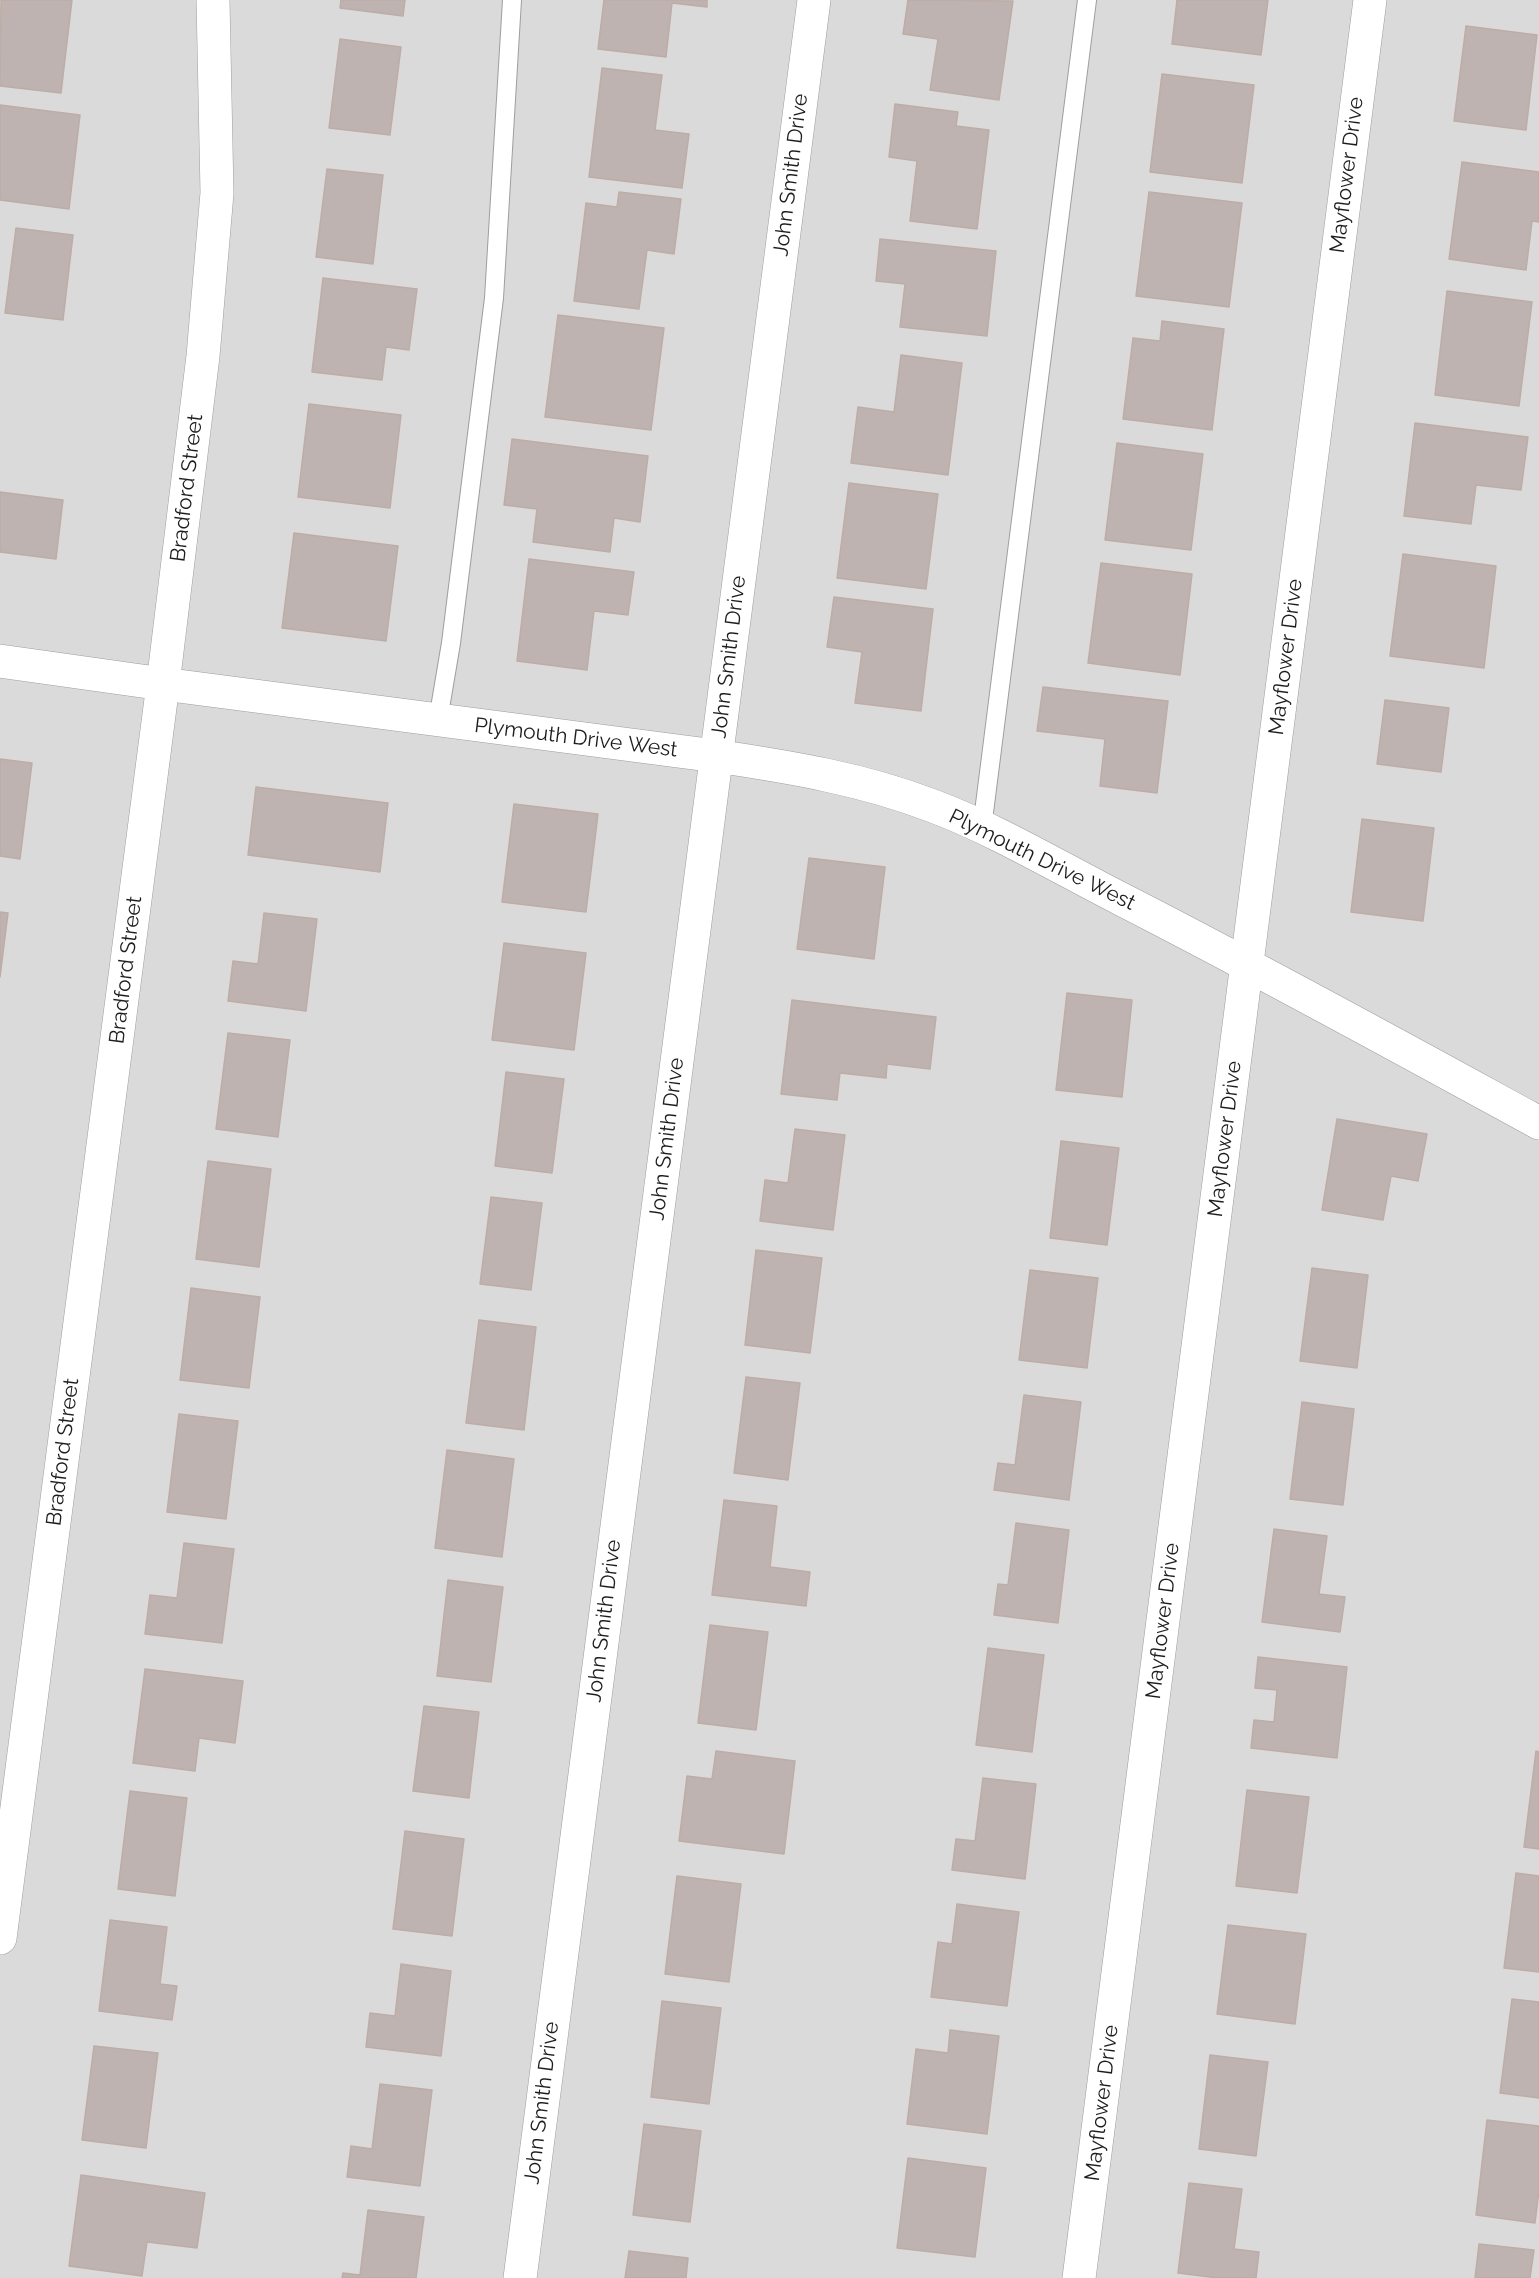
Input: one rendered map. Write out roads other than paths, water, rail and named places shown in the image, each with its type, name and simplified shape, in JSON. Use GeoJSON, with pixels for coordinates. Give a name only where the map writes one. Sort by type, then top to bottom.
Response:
{"type":"FeatureCollection","features":[{"type":"Feature","properties":{"kind":"street","name":"Bradford Street"},"geometry":{"type":"LineString","coordinates":[[0,1938],[163,684],[203,356],[217,193],[213,0]]}},
{"type":"Feature","properties":{"kind":"street","name":"John Smith Drive"},"geometry":{"type":"LineString","coordinates":[[520,2278],[814,0]]}},
{"type":"Feature","properties":{"kind":"street","name":"Mayflower Drive"},"geometry":{"type":"LineString","coordinates":[[1079,2278],[1370,0]]}},
{"type":"Feature","properties":{"kind":"street","name":"Plymouth Drive West"},"geometry":{"type":"LineString","coordinates":[[0,661],[716,756],[792,767],[840,777],[933,806],[982,828],[1247,963],[1539,1123]]}},
{"type":"Feature","properties":{"kind":"lane"},"geometry":{"type":"LineString","coordinates":[[438,720],[451,643],[494,298],[500,167],[512,0]]}},
{"type":"Feature","properties":{"kind":"lane"},"geometry":{"type":"LineString","coordinates":[[982,828],[1087,0]]}}]}
